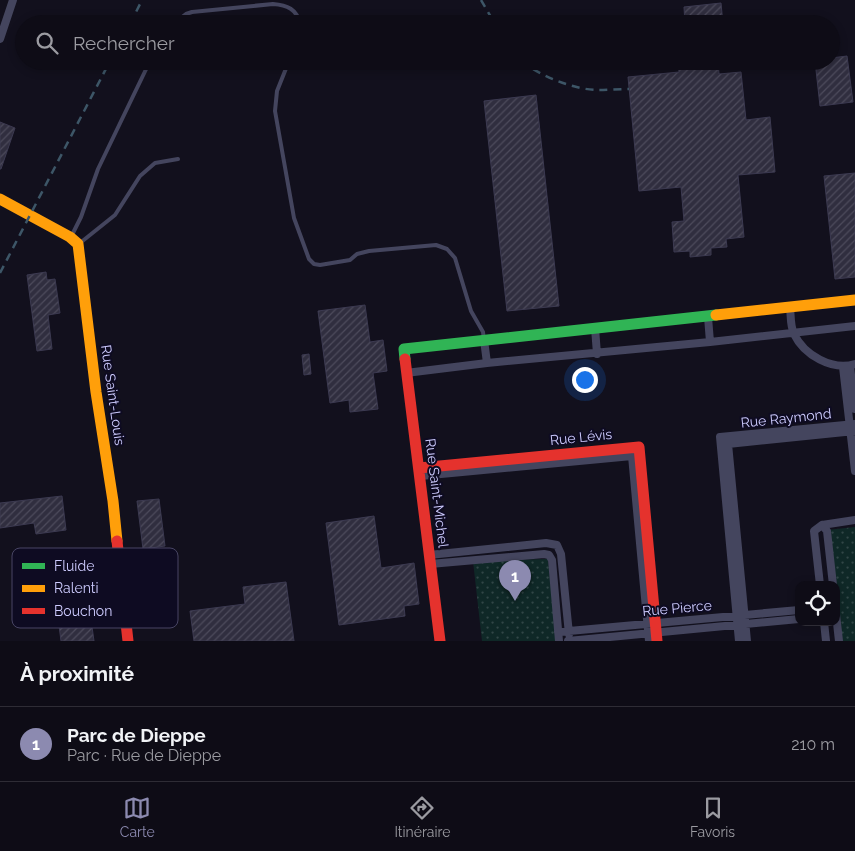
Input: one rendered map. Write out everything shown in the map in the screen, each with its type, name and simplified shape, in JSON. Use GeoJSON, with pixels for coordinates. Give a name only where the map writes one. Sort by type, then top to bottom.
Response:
{"type":"FeatureCollection","features":[{"type":"Feature","properties":{"kind":"street"},"geometry":{"type":"LineString","coordinates":[[0,39],[13,0]]}},
{"type":"Feature","properties":{"kind":"street"},"geometry":{"type":"LineString","coordinates":[[0,199],[74,241]]}},
{"type":"Feature","properties":{"kind":"street","name":"Rue Saint-Louis"},"geometry":{"type":"LineString","coordinates":[[74,241],[113,501],[118,548]]}},
{"type":"Feature","properties":{"kind":"street"},"geometry":{"type":"LineString","coordinates":[[487,363],[484,340],[855,300]]}},
{"type":"Feature","properties":{"kind":"street"},"geometry":{"type":"LineString","coordinates":[[790,307],[793,332],[801,346],[828,364],[849,366]]}},
{"type":"Feature","properties":{"kind":"street"},"geometry":{"type":"LineString","coordinates":[[708,317],[710,342]]}},
{"type":"Feature","properties":{"kind":"street"},"geometry":{"type":"LineString","coordinates":[[406,373],[487,363],[598,354],[855,326]]}},
{"type":"Feature","properties":{"kind":"street"},"geometry":{"type":"LineString","coordinates":[[595,328],[598,354]]}},
{"type":"Feature","properties":{"kind":"street","name":"Rue Saint-Michel"},"geometry":{"type":"LineString","coordinates":[[440,641],[404,349],[484,340]]}},
{"type":"Feature","properties":{"kind":"street"},"geometry":{"type":"LineString","coordinates":[[849,366],[855,409]]}},
{"type":"Feature","properties":{"kind":"street"},"geometry":{"type":"LineString","coordinates":[[849,366],[855,471]]}},
{"type":"Feature","properties":{"kind":"street","name":"Rue Raymond"},"geometry":{"type":"LineString","coordinates":[[720,438],[852,428]]}},
{"type":"Feature","properties":{"kind":"street","name":"Rue Raymond"},"geometry":{"type":"LineString","coordinates":[[720,438],[728,444],[852,428]]}},
{"type":"Feature","properties":{"kind":"street","name":"Rue Raymond"},"geometry":{"type":"LineString","coordinates":[[720,438],[728,531],[742,624],[747,641]]}},
{"type":"Feature","properties":{"kind":"street","name":"Rue Raymond"},"geometry":{"type":"LineString","coordinates":[[728,444],[737,530],[741,615]]}},
{"type":"Feature","properties":{"kind":"street","name":"Rue Lévis"},"geometry":{"type":"LineString","coordinates":[[419,472],[636,451],[652,632]]}},
{"type":"Feature","properties":{"kind":"street"},"geometry":{"type":"LineString","coordinates":[[820,581],[814,531],[822,525],[855,520]]}},
{"type":"Feature","properties":{"kind":"street"},"geometry":{"type":"LineString","coordinates":[[822,525],[827,531],[833,581]]}},
{"type":"Feature","properties":{"kind":"street"},"geometry":{"type":"LineString","coordinates":[[728,531],[737,530]]}},
{"type":"Feature","properties":{"kind":"street"},"geometry":{"type":"LineString","coordinates":[[430,560],[546,543],[557,545]]}},
{"type":"Feature","properties":{"kind":"street"},"geometry":{"type":"LineString","coordinates":[[549,555],[557,545]]}},
{"type":"Feature","properties":{"kind":"street"},"geometry":{"type":"LineString","coordinates":[[557,545],[561,554],[570,641]]}},
{"type":"Feature","properties":{"kind":"street"},"geometry":{"type":"LineString","coordinates":[[430,560],[549,555]]}},
{"type":"Feature","properties":{"kind":"street"},"geometry":{"type":"LineString","coordinates":[[549,555],[552,560],[559,641]]}},
{"type":"Feature","properties":{"kind":"street","name":"Rue Pierce"},"geometry":{"type":"LineString","coordinates":[[558,632],[652,632],[741,615],[795,610]]}},
{"type":"Feature","properties":{"kind":"street","name":"Rue Pierce"},"geometry":{"type":"LineString","coordinates":[[570,641],[795,619]]}},
{"type":"Feature","properties":{"kind":"street","name":"Rue Raymond"},"geometry":{"type":"LineString","coordinates":[[739,641],[742,624]]}},
{"type":"Feature","properties":{"kind":"street"},"geometry":{"type":"LineString","coordinates":[[824,626],[826,641]]}},
{"type":"Feature","properties":{"kind":"street"},"geometry":{"type":"LineString","coordinates":[[837,626],[839,641]]}},
{"type":"Feature","properties":{"kind":"street","name":"Rue Saint-Louis"},"geometry":{"type":"LineString","coordinates":[[127,628],[128,641]]}},
{"type":"Feature","properties":{"kind":"lane"},"geometry":{"type":"LineString","coordinates":[[185,15],[192,12],[273,4],[285,5],[297,15]]}},
{"type":"Feature","properties":{"kind":"lane"},"geometry":{"type":"LineString","coordinates":[[74,241],[98,169],[146,70]]}},
{"type":"Feature","properties":{"kind":"lane"},"geometry":{"type":"LineString","coordinates":[[285,70],[277,90],[276,111],[294,218],[309,259],[314,264],[320,265],[350,260],[357,254],[369,251],[436,245],[447,249],[455,258],[471,312],[483,332],[484,340]]}},
{"type":"Feature","properties":{"kind":"lane"},"geometry":{"type":"LineString","coordinates":[[74,241],[115,215],[140,176],[155,163],[178,159]]}},
{"type":"Feature","properties":{"kind":"green space"},"geometry":{"type":"Polygon","coordinates":[[[855,527],[855,641],[838,641],[837,626],[840,626],[840,581],[835,581],[827,530],[855,527]]]}},
{"type":"Feature","properties":{"kind":"green space"},"geometry":{"type":"Polygon","coordinates":[[[548,559],[557,641],[482,641],[473,561],[548,559]]]}},
{"type":"Feature","properties":{"kind":"building"},"geometry":{"type":"Polygon","coordinates":[[[721,3],[722,15],[684,15],[684,7],[721,3]]]}},
{"type":"Feature","properties":{"kind":"building"},"geometry":{"type":"Polygon","coordinates":[[[847,56],[853,102],[820,106],[816,70],[840,70],[840,57],[847,56]]]}},
{"type":"Feature","properties":{"kind":"building"},"geometry":{"type":"Polygon","coordinates":[[[679,70],[719,70],[719,74],[741,72],[746,120],[770,117],[775,172],[738,175],[744,237],[726,239],[727,247],[711,248],[711,255],[690,257],[690,251],[674,252],[672,222],[684,221],[681,187],[639,191],[628,77],[679,72],[679,70]]]}},
{"type":"Feature","properties":{"kind":"building"},"geometry":{"type":"Polygon","coordinates":[[[536,95],[559,306],[507,311],[484,101],[536,95]]]}},
{"type":"Feature","properties":{"kind":"building"},"geometry":{"type":"Polygon","coordinates":[[[0,122],[15,128],[1,169],[0,169],[0,122]]]}},
{"type":"Feature","properties":{"kind":"building"},"geometry":{"type":"Polygon","coordinates":[[[855,173],[855,277],[835,279],[824,176],[855,173]]]}},
{"type":"Feature","properties":{"kind":"building"},"geometry":{"type":"Polygon","coordinates":[[[46,272],[47,280],[55,279],[60,313],[48,315],[52,349],[37,351],[27,275],[46,272]]]}},
{"type":"Feature","properties":{"kind":"building"},"geometry":{"type":"Polygon","coordinates":[[[365,305],[370,342],[383,340],[387,371],[373,373],[378,409],[350,412],[349,400],[330,403],[318,311],[365,305]]]}},
{"type":"Feature","properties":{"kind":"building"},"geometry":{"type":"Polygon","coordinates":[[[309,354],[311,374],[304,375],[302,355],[309,354]]]}},
{"type":"Feature","properties":{"kind":"building"},"geometry":{"type":"Polygon","coordinates":[[[62,496],[66,530],[36,534],[34,523],[0,528],[0,503],[62,496]]]}},
{"type":"Feature","properties":{"kind":"building"},"geometry":{"type":"Polygon","coordinates":[[[159,499],[165,546],[143,548],[137,501],[159,499]]]}},
{"type":"Feature","properties":{"kind":"building"},"geometry":{"type":"Polygon","coordinates":[[[374,516],[381,568],[414,563],[419,604],[404,606],[405,616],[339,625],[326,523],[374,516]]]}},
{"type":"Feature","properties":{"kind":"building"},"geometry":{"type":"Polygon","coordinates":[[[286,582],[294,641],[194,641],[190,611],[245,604],[243,587],[286,582]]]}},
{"type":"Feature","properties":{"kind":"building"},"geometry":{"type":"Polygon","coordinates":[[[59,628],[92,628],[94,641],[61,641],[59,628]]]}},
{"type":"Feature","properties":{"kind":"railway"},"geometry":{"type":"LineString","coordinates":[[134,15],[142,0]]}},
{"type":"Feature","properties":{"kind":"railway"},"geometry":{"type":"LineString","coordinates":[[481,0],[490,15]]}},
{"type":"Feature","properties":{"kind":"railway"},"geometry":{"type":"LineString","coordinates":[[0,273],[105,70]]}},
{"type":"Feature","properties":{"kind":"railway"},"geometry":{"type":"LineString","coordinates":[[534,70],[547,77],[579,88],[598,90],[629,89]]}},
{"type":"Feature","properties":{"kind":"traffic: fast"},"geometry":{"type":"LineString","coordinates":[[405,359],[404,349],[716,315]]}},
{"type":"Feature","properties":{"kind":"traffic: slow"},"geometry":{"type":"LineString","coordinates":[[0,199],[70,237],[78,244],[117,541]]}},
{"type":"Feature","properties":{"kind":"traffic: slow"},"geometry":{"type":"LineString","coordinates":[[716,315],[855,300]]}},
{"type":"Feature","properties":{"kind":"traffic: jam"},"geometry":{"type":"LineString","coordinates":[[405,359],[440,641]]}},
{"type":"Feature","properties":{"kind":"traffic: jam"},"geometry":{"type":"LineString","coordinates":[[419,468],[639,447],[657,641]]}},
{"type":"Feature","properties":{"kind":"traffic: jam"},"geometry":{"type":"LineString","coordinates":[[117,541],[118,548]]}},
{"type":"Feature","properties":{"kind":"traffic: jam"},"geometry":{"type":"LineString","coordinates":[[127,628],[128,641]]}},
{"type":"Feature","properties":{"kind":"place","name":"Parc de Dieppe"},"geometry":{"type":"Point","coordinates":[515,601]}}]}
